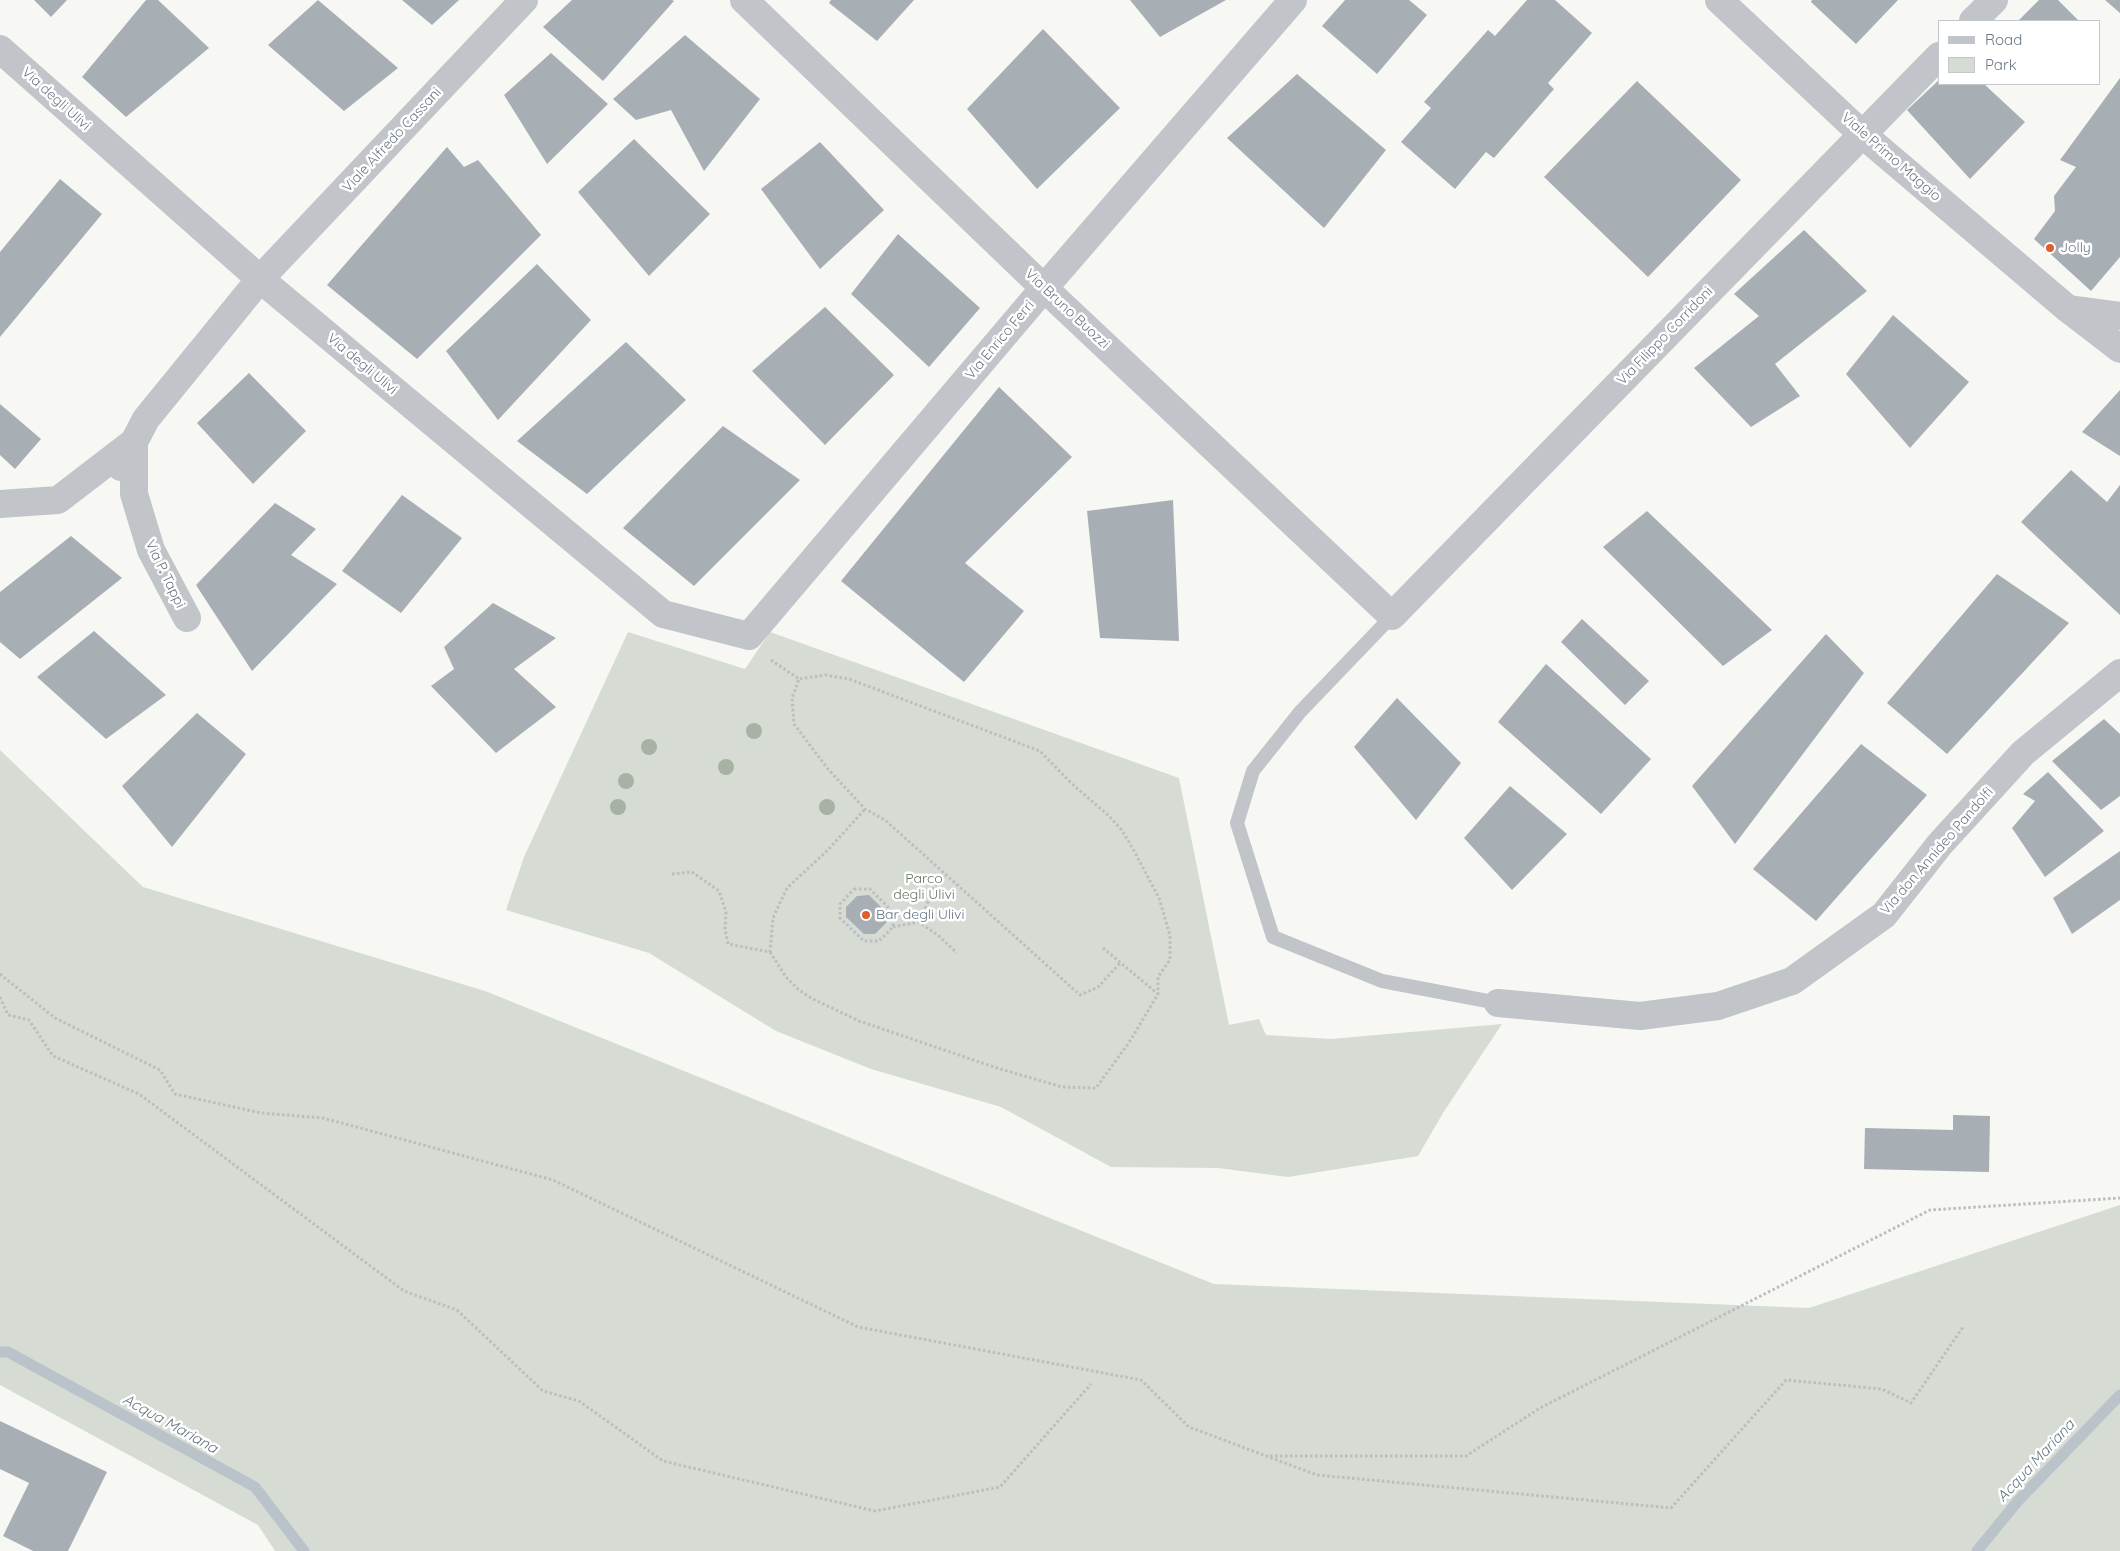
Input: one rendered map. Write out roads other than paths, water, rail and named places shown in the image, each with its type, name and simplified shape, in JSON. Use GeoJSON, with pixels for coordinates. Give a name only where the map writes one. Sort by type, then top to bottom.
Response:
{"type":"FeatureCollection","features":[{"type":"Feature","properties":{"kind":"street","name":"Viale Alfredo Cassani"},"geometry":{"type":"LineString","coordinates":[[121,467],[146,419],[260,279],[524,0]]}},
{"type":"Feature","properties":{"kind":"street","name":"Via Bruno Buozzi"},"geometry":{"type":"LineString","coordinates":[[744,0],[1044,288],[1392,616]]}},
{"type":"Feature","properties":{"kind":"street","name":"Via Enrico Ferri"},"geometry":{"type":"LineString","coordinates":[[749,636],[1044,288],[1294,0]]}},
{"type":"Feature","properties":{"kind":"street","name":"Viale Primo Maggio"},"geometry":{"type":"LineString","coordinates":[[1719,0],[1862,134],[2068,309],[2120,348]]}},
{"type":"Feature","properties":{"kind":"street"},"geometry":{"type":"LineString","coordinates":[[1974,20],[1994,0]]}},
{"type":"Feature","properties":{"kind":"street","name":"Via degli Ulivi"},"geometry":{"type":"LineString","coordinates":[[0,49],[260,279],[663,614],[749,636]]}},
{"type":"Feature","properties":{"kind":"street","name":"Via Filippo Corridoni"},"geometry":{"type":"LineString","coordinates":[[1392,616],[1938,57]]}},
{"type":"Feature","properties":{"kind":"street"},"geometry":{"type":"LineString","coordinates":[[2068,309],[2120,316]]}},
{"type":"Feature","properties":{"kind":"street"},"geometry":{"type":"LineString","coordinates":[[0,504],[58,500],[134,442]]}},
{"type":"Feature","properties":{"kind":"street","name":"Via P. Tappi"},"geometry":{"type":"LineString","coordinates":[[134,442],[134,494],[136,504],[151,550],[187,618]]}},
{"type":"Feature","properties":{"kind":"street","name":"Via don Annideo Pandolfi"},"geometry":{"type":"LineString","coordinates":[[1498,1003],[1640,1016],[1718,1006],[1792,981],[1884,915],[1940,844],[2023,753],[2120,673]]}},
{"type":"Feature","properties":{"kind":"lane"},"geometry":{"type":"LineString","coordinates":[[1392,616],[1300,712],[1253,771],[1237,823],[1273,937],[1382,981],[1498,1003]]}},
{"type":"Feature","properties":{"kind":"waterway","name":"Acqua Mariana"},"geometry":{"type":"LineString","coordinates":[[0,1352],[8,1352],[255,1487],[304,1551]]}},
{"type":"Feature","properties":{"kind":"waterway","name":"Acqua Mariana"},"geometry":{"type":"LineString","coordinates":[[1977,1551],[2018,1501],[2120,1395]]}},
{"type":"Feature","properties":{"kind":"place","name":"Jolly"},"geometry":{"type":"Point","coordinates":[2050,248]}},
{"type":"Feature","properties":{"kind":"place","name":"Bar degli Ulivi"},"geometry":{"type":"Point","coordinates":[866,915]}},
{"type":"Feature","properties":{"kind":"park label","name":"Parco degli Ulivi"},"geometry":{"type":"Point","coordinates":[924,888]}}]}
